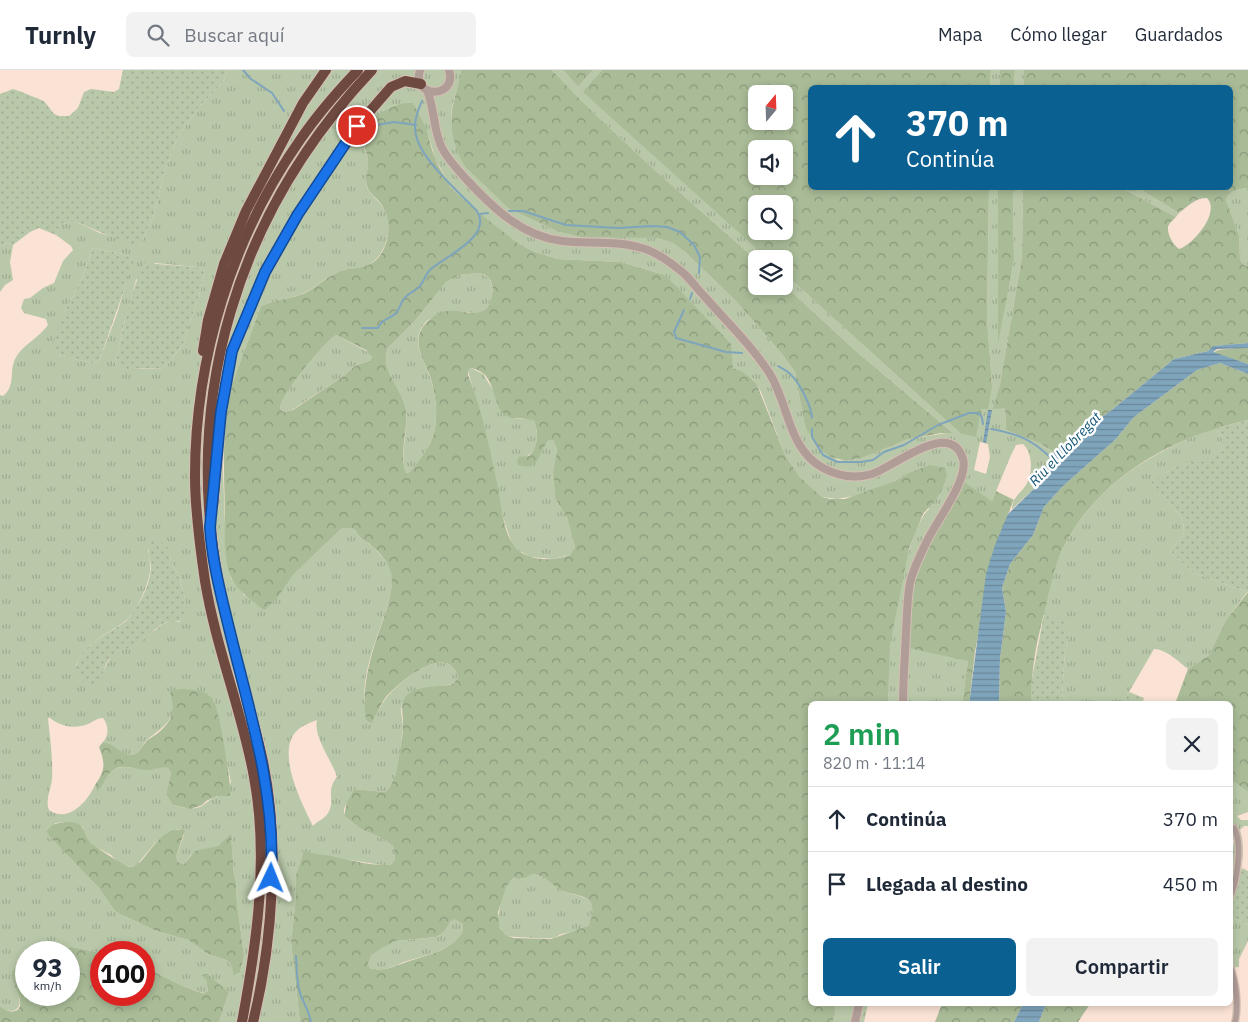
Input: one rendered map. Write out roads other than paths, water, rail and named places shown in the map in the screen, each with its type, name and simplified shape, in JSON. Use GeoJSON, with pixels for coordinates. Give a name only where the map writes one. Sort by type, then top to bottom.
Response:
{"type":"FeatureCollection","features":[{"type":"Feature","properties":{"kind":"highway"},"geometry":{"type":"LineString","coordinates":[[195,479],[191,459],[193,406],[208,320],[224,264],[246,211],[303,103],[326,70]]}},
{"type":"Feature","properties":{"kind":"highway"},"geometry":{"type":"LineString","coordinates":[[242,1022],[251,974],[258,907],[259,817],[254,777],[206,584],[199,538],[195,479],[199,406],[214,330],[232,270],[256,214],[294,148],[332,98],[358,70]]}},
{"type":"Feature","properties":{"kind":"highway"},"geometry":{"type":"LineString","coordinates":[[253,1022],[267,941],[272,862],[271,821],[262,759],[220,591],[210,527],[206,480],[212,390],[224,334],[239,284],[276,199],[296,167],[339,107],[372,70]]}},
{"type":"Feature","properties":{"kind":"highway"},"geometry":{"type":"LineString","coordinates":[[210,527],[221,412],[232,351],[265,272],[298,214],[357,126],[391,87],[405,81],[424,87]]}},
{"type":"Feature","properties":{"kind":"street"},"geometry":{"type":"LineString","coordinates":[[420,70],[418,78],[424,87],[434,115],[435,127],[442,148],[452,164],[482,196],[517,225],[543,237],[560,241],[642,248],[669,261],[684,274],[745,341],[772,377],[786,409],[794,436],[812,461],[835,473],[859,477],[883,469],[932,443],[949,444],[957,450],[963,462],[962,476],[928,540],[910,583],[903,701]]}},
{"type":"Feature","properties":{"kind":"street"},"geometry":{"type":"LineString","coordinates":[[434,115],[438,100],[450,80],[449,70]]}},
{"type":"Feature","properties":{"kind":"street"},"geometry":{"type":"LineString","coordinates":[[424,87],[435,92],[443,90]]}},
{"type":"Feature","properties":{"kind":"street"},"geometry":{"type":"LineString","coordinates":[[1233,829],[1237,834],[1238,852],[1233,886]]}},
{"type":"Feature","properties":{"kind":"street"},"geometry":{"type":"LineString","coordinates":[[1233,976],[1237,1012],[1235,1022]]}},
{"type":"Feature","properties":{"kind":"street"},"geometry":{"type":"LineString","coordinates":[[855,1022],[859,1006]]}},
{"type":"Feature","properties":{"kind":"water","name":"Riu el Llobregat"},"geometry":{"type":"Polygon","coordinates":[[[1248,343],[1248,348],[1217,349],[1213,352],[1248,364],[1248,374],[1220,363],[1197,370],[1134,417],[1115,440],[1063,486],[1044,507],[1033,535],[1010,564],[1002,588],[1006,612],[1000,659],[999,701],[969,701],[986,574],[995,545],[1008,514],[1036,487],[1043,469],[1054,452],[1113,409],[1174,359],[1208,351],[1213,346],[1248,343]]]}},
{"type":"Feature","properties":{"kind":"water"},"geometry":{"type":"Polygon","coordinates":[[[988,410],[992,410],[986,443],[983,442],[988,410]]]}},
{"type":"Feature","properties":{"kind":"water"},"geometry":{"type":"Polygon","coordinates":[[[1022,1006],[1045,1006],[1039,1022],[1014,1022],[1022,1006]]]}},
{"type":"Feature","properties":{"kind":"waterway"},"geometry":{"type":"LineString","coordinates":[[243,70],[251,79],[272,93],[284,111]]}},
{"type":"Feature","properties":{"kind":"waterway"},"geometry":{"type":"LineString","coordinates":[[362,328],[378,328],[384,321],[395,314],[405,298],[420,286],[429,271],[466,244],[479,229],[480,220],[477,211],[442,176],[419,145],[415,122],[422,101]]}},
{"type":"Feature","properties":{"kind":"waterway"},"geometry":{"type":"LineString","coordinates":[[372,126],[394,122],[416,125]]}},
{"type":"Feature","properties":{"kind":"waterway"},"geometry":{"type":"LineString","coordinates":[[509,211],[523,211],[566,225],[618,228],[667,227],[680,232],[694,245],[700,257],[699,273]]}},
{"type":"Feature","properties":{"kind":"waterway"},"geometry":{"type":"LineString","coordinates":[[480,214],[488,213]]}},
{"type":"Feature","properties":{"kind":"waterway"},"geometry":{"type":"LineString","coordinates":[[690,299],[692,293]]}},
{"type":"Feature","properties":{"kind":"waterway"},"geometry":{"type":"LineString","coordinates":[[684,310],[674,332],[676,338],[726,352],[742,353]]}},
{"type":"Feature","properties":{"kind":"waterway"},"geometry":{"type":"LineString","coordinates":[[778,366],[788,372],[798,383],[805,395],[812,418]]}},
{"type":"Feature","properties":{"kind":"waterway"},"geometry":{"type":"LineString","coordinates":[[812,429],[812,437],[823,455],[837,462],[861,462],[873,460],[884,452],[904,445],[938,425],[969,413],[980,414],[983,424]]}},
{"type":"Feature","properties":{"kind":"waterway","name":"Riu el Llobregat"},"geometry":{"type":"LineString","coordinates":[[991,429],[1024,438],[1052,459]]}},
{"type":"Feature","properties":{"kind":"waterway"},"geometry":{"type":"LineString","coordinates":[[296,956],[298,986],[311,1022]]}}]}
